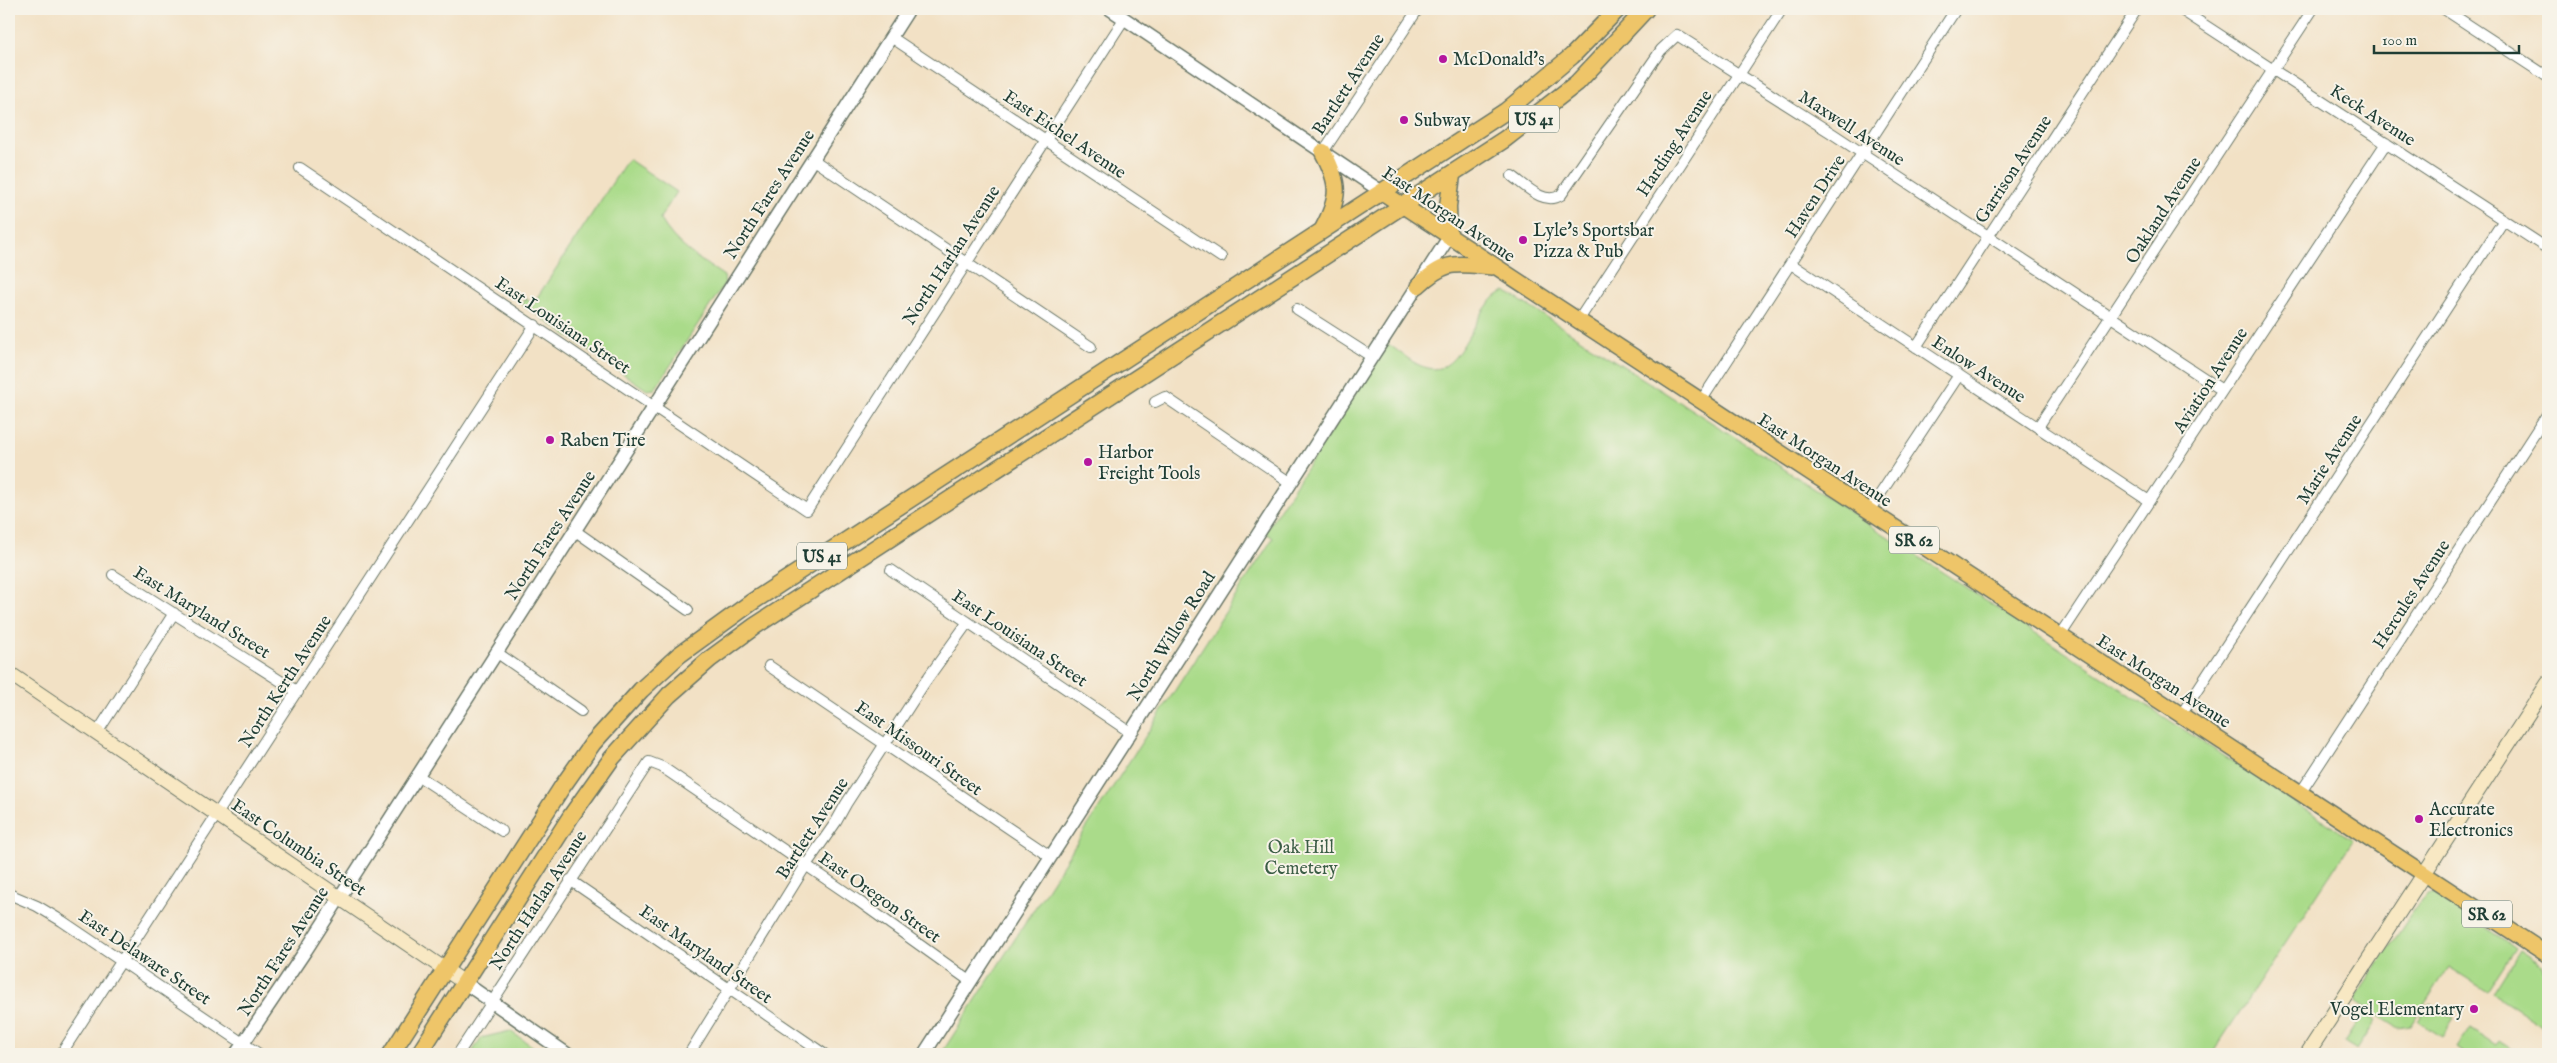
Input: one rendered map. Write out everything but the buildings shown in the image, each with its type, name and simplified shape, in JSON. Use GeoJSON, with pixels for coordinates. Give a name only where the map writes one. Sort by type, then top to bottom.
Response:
{"type":"FeatureCollection","features":[{"type":"Feature","properties":{"kind":"highway","name":"US 41"},"geometry":{"type":"LineString","coordinates":[[391,1054],[562,787],[594,743],[641,690],[679,655],[760,596],[1480,129],[1529,94],[1572,56],[1618,9]]}},
{"type":"Feature","properties":{"kind":"highway","name":"US 41"},"geometry":{"type":"LineString","coordinates":[[419,1054],[603,770],[669,695],[710,659],[755,626],[969,486],[1452,175],[1553,104],[1599,61],[1646,9]]}},
{"type":"Feature","properties":{"kind":"highway"},"geometry":{"type":"LineString","coordinates":[[1322,231],[1334,208],[1337,196],[1330,166],[1323,152]]}},
{"type":"Feature","properties":{"kind":"highway"},"geometry":{"type":"LineString","coordinates":[[1450,237],[1448,206],[1452,175]]}},
{"type":"Feature","properties":{"kind":"main road","name":"East Morgan Avenue"},"geometry":{"type":"LineString","coordinates":[[1382,192],[2548,955]]}},
{"type":"Feature","properties":{"kind":"main road"},"geometry":{"type":"LineString","coordinates":[[1418,286],[1434,271],[1447,265],[1496,267]]}},
{"type":"Feature","properties":{"kind":"main road","name":"East Columbia Street"},"geometry":{"type":"LineString","coordinates":[[10,677],[97,733],[465,983]]}},
{"type":"Feature","properties":{"kind":"main road"},"geometry":{"type":"LineString","coordinates":[[2307,1054],[2548,683]]}},
{"type":"Feature","properties":{"kind":"street","name":"North Fares Avenue"},"geometry":{"type":"LineString","coordinates":[[236,1054],[340,897],[909,9]]}},
{"type":"Feature","properties":{"kind":"street","name":"East Morgan Avenue"},"geometry":{"type":"LineString","coordinates":[[1110,9],[1382,192]]}},
{"type":"Feature","properties":{"kind":"street","name":"Bartlett Avenue"},"geometry":{"type":"LineString","coordinates":[[1323,152],[1418,9]]}},
{"type":"Feature","properties":{"kind":"street","name":"Harding Avenue"},"geometry":{"type":"LineString","coordinates":[[1578,321],[1782,9]]}},
{"type":"Feature","properties":{"kind":"street","name":"Haven Drive"},"geometry":{"type":"LineString","coordinates":[[1701,401],[1956,9]]}},
{"type":"Feature","properties":{"kind":"street","name":"Garrison Avenue"},"geometry":{"type":"LineString","coordinates":[[1916,347],[2137,9]]}},
{"type":"Feature","properties":{"kind":"street","name":"Keck Avenue"},"geometry":{"type":"LineString","coordinates":[[2180,9],[2548,249]]}},
{"type":"Feature","properties":{"kind":"street","name":"Oakland Avenue"},"geometry":{"type":"LineString","coordinates":[[2038,427],[2313,9]]}},
{"type":"Feature","properties":{"kind":"street"},"geometry":{"type":"LineString","coordinates":[[2444,9],[2548,77]]}},
{"type":"Feature","properties":{"kind":"street","name":"North Harlan Avenue"},"geometry":{"type":"LineString","coordinates":[[807,510],[1044,140],[1124,19]]}},
{"type":"Feature","properties":{"kind":"street","name":"Maxwell Avenue"},"geometry":{"type":"LineString","coordinates":[[1512,176],[1547,199],[1554,199],[1561,195],[1661,50],[1677,35],[2222,390]]}},
{"type":"Feature","properties":{"kind":"street","name":"East Eichel Avenue"},"geometry":{"type":"LineString","coordinates":[[891,37],[1221,257]]}},
{"type":"Feature","properties":{"kind":"street","name":"Aviation Avenue"},"geometry":{"type":"LineString","coordinates":[[2060,636],[2386,143]]}},
{"type":"Feature","properties":{"kind":"street"},"geometry":{"type":"LineString","coordinates":[[812,159],[1091,347]]}},
{"type":"Feature","properties":{"kind":"street","name":"East Louisiana Street"},"geometry":{"type":"LineString","coordinates":[[300,168],[807,510]]}},
{"type":"Feature","properties":{"kind":"street","name":"Marie Avenue"},"geometry":{"type":"LineString","coordinates":[[2181,715],[2504,220]]}},
{"type":"Feature","properties":{"kind":"street","name":"North Willow Road"},"geometry":{"type":"LineString","coordinates":[[924,1054],[1290,482],[1450,237]]}},
{"type":"Feature","properties":{"kind":"street","name":"Enlow Avenue"},"geometry":{"type":"LineString","coordinates":[[1791,264],[2150,501]]}},
{"type":"Feature","properties":{"kind":"street"},"geometry":{"type":"LineString","coordinates":[[1297,309],[1372,357]]}},
{"type":"Feature","properties":{"kind":"street","name":"North Kerth Avenue"},"geometry":{"type":"LineString","coordinates":[[61,1054],[218,816],[535,325]]}},
{"type":"Feature","properties":{"kind":"street"},"geometry":{"type":"LineString","coordinates":[[1869,511],[1958,375]]}},
{"type":"Feature","properties":{"kind":"street"},"geometry":{"type":"LineString","coordinates":[[1155,402],[1165,397],[1290,482]]}},
{"type":"Feature","properties":{"kind":"street","name":"Hercules Avenue"},"geometry":{"type":"LineString","coordinates":[[2301,792],[2548,413]]}},
{"type":"Feature","properties":{"kind":"street"},"geometry":{"type":"LineString","coordinates":[[574,530],[688,610]]}},
{"type":"Feature","properties":{"kind":"street","name":"East Louisiana Street"},"geometry":{"type":"LineString","coordinates":[[891,570],[1130,732]]}},
{"type":"Feature","properties":{"kind":"street","name":"East Maryland Street"},"geometry":{"type":"LineString","coordinates":[[114,575],[298,692]]}},
{"type":"Feature","properties":{"kind":"street"},"geometry":{"type":"LineString","coordinates":[[97,733],[174,613]]}},
{"type":"Feature","properties":{"kind":"street","name":"Bartlett Avenue"},"geometry":{"type":"LineString","coordinates":[[689,1054],[806,866],[926,682],[968,622]]}},
{"type":"Feature","properties":{"kind":"street"},"geometry":{"type":"LineString","coordinates":[[496,652],[581,711]]}},
{"type":"Feature","properties":{"kind":"street","name":"East Missouri Street"},"geometry":{"type":"LineString","coordinates":[[769,666],[1050,856]]}},
{"type":"Feature","properties":{"kind":"street","name":"East Oregon Street"},"geometry":{"type":"LineString","coordinates":[[646,764],[652,762],[662,767],[970,981]]}},
{"type":"Feature","properties":{"kind":"street","name":"North Harlan Avenue"},"geometry":{"type":"LineString","coordinates":[[458,1054],[646,764]]}},
{"type":"Feature","properties":{"kind":"street"},"geometry":{"type":"LineString","coordinates":[[417,775],[502,831]]}},
{"type":"Feature","properties":{"kind":"street","name":"East Maryland Street"},"geometry":{"type":"LineString","coordinates":[[570,880],[824,1054]]}},
{"type":"Feature","properties":{"kind":"street","name":"East Delaware Street"},"geometry":{"type":"LineString","coordinates":[[9,894],[43,909],[259,1054]]}},
{"type":"Feature","properties":{"kind":"street","name":"East Columbia Street"},"geometry":{"type":"LineString","coordinates":[[465,983],[567,1054]]}},
{"type":"Feature","properties":{"kind":"green space"},"geometry":{"type":"Polygon","coordinates":[[[628,159],[677,192],[660,218],[680,244],[724,276],[725,283],[655,389],[647,390],[522,303],[525,298],[530,301],[533,298],[536,299],[628,159]]]}},
{"type":"Feature","properties":{"kind":"green space","name":"Oak Hill Cemetery"},"geometry":{"type":"Polygon","coordinates":[[[1505,291],[1755,450],[2353,840],[2212,1054],[941,1054],[1273,538],[1265,532],[1388,344],[1423,367],[1440,368],[1451,361],[1460,351],[1485,309],[1494,298],[1505,291]]]}},
{"type":"Feature","properties":{"kind":"green space"},"geometry":{"type":"Polygon","coordinates":[[[2436,894],[2515,948],[2487,991],[2449,967],[2410,1026],[2398,1028],[2358,1003],[2356,997],[2421,900],[2426,895],[2436,894]]]}},
{"type":"Feature","properties":{"kind":"green space"},"geometry":{"type":"Polygon","coordinates":[[[2520,950],[2541,964],[2548,978],[2548,1029],[2493,993],[2520,950]]]}},
{"type":"Feature","properties":{"kind":"green space"},"geometry":{"type":"Polygon","coordinates":[[[2430,1003],[2454,1019],[2442,1037],[2418,1021],[2430,1003]]]}},
{"type":"Feature","properties":{"kind":"green space"},"geometry":{"type":"Polygon","coordinates":[[[2363,1012],[2376,1021],[2357,1050],[2344,1042],[2363,1012]]]}},
{"type":"Feature","properties":{"kind":"green space"},"geometry":{"type":"Polygon","coordinates":[[[2470,1028],[2496,1045],[2499,1041],[2519,1054],[2466,1054],[2457,1048],[2470,1028]]]}},
{"type":"Feature","properties":{"kind":"green space"},"geometry":{"type":"Polygon","coordinates":[[[510,1031],[544,1054],[471,1054],[481,1038],[510,1031]]]}},
{"type":"Feature","properties":{"kind":"place","name":"McDonald's"},"geometry":{"type":"Point","coordinates":[1443,59]}},
{"type":"Feature","properties":{"kind":"place","name":"Subway"},"geometry":{"type":"Point","coordinates":[1404,120]}},
{"type":"Feature","properties":{"kind":"place","name":"Lyle's Sportsbar Pizza & Pub"},"geometry":{"type":"Point","coordinates":[1523,240]}},
{"type":"Feature","properties":{"kind":"place","name":"Raben Tire"},"geometry":{"type":"Point","coordinates":[550,440]}},
{"type":"Feature","properties":{"kind":"place","name":"Harbor Freight Tools"},"geometry":{"type":"Point","coordinates":[1088,462]}},
{"type":"Feature","properties":{"kind":"place","name":"Accurate Electronics"},"geometry":{"type":"Point","coordinates":[2419,819]}},
{"type":"Feature","properties":{"kind":"place","name":"Vogel Elementary"},"geometry":{"type":"Point","coordinates":[2474,1009]}}]}
